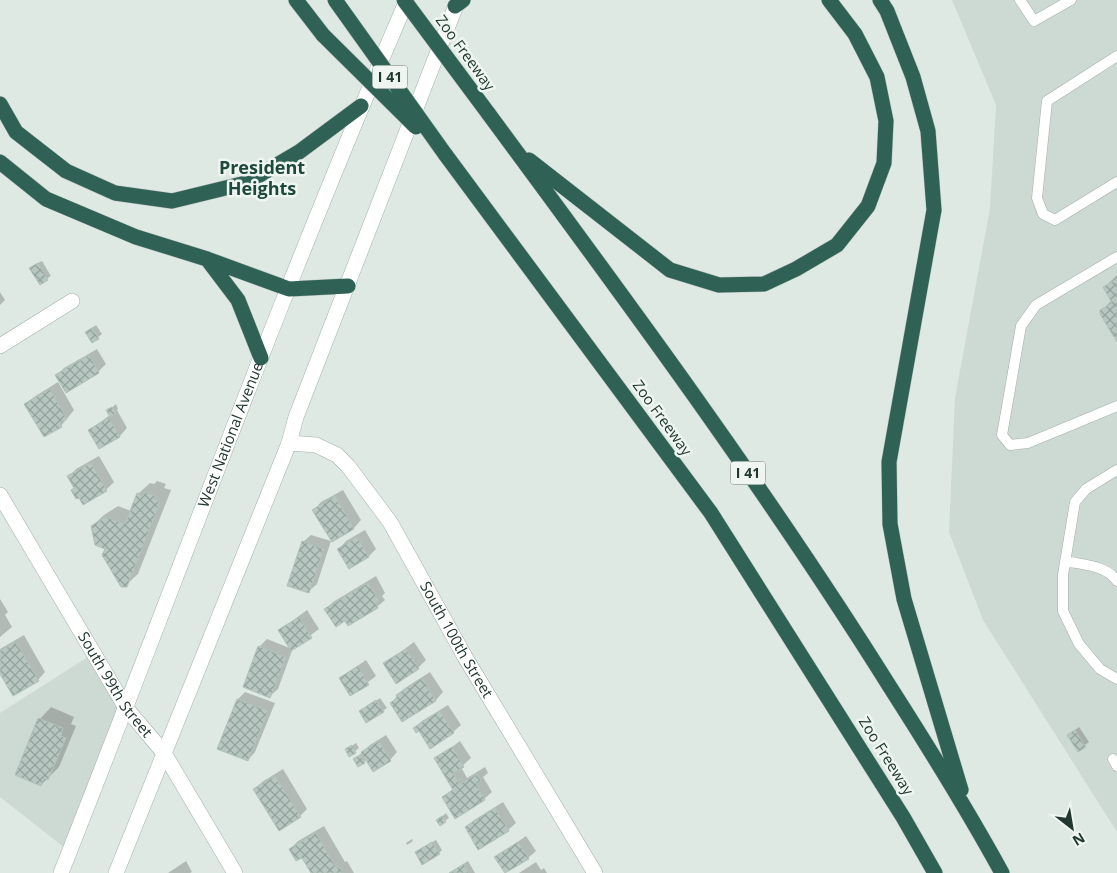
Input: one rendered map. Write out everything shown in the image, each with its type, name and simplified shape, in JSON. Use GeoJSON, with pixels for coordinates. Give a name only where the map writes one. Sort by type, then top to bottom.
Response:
{"type":"FeatureCollection","features":[{"type":"Feature","properties":{"kind":"highway"},"geometry":{"type":"LineString","coordinates":[[296,0],[322,35],[444,154]]}},
{"type":"Feature","properties":{"kind":"highway","name":"Zoo Freeway"},"geometry":{"type":"LineString","coordinates":[[335,0],[444,154],[711,513],[898,808],[935,873]]}},
{"type":"Feature","properties":{"kind":"highway","name":"Zoo Freeway"},"geometry":{"type":"LineString","coordinates":[[405,0],[703,407],[841,608],[966,808],[1002,873]]}},
{"type":"Feature","properties":{"kind":"highway"},"geometry":{"type":"LineString","coordinates":[[514,148],[670,270],[719,284],[764,284],[837,245],[868,206],[884,162],[886,121],[877,77],[855,34],[829,0]]}},
{"type":"Feature","properties":{"kind":"highway"},"geometry":{"type":"LineString","coordinates":[[880,0],[887,11],[913,77],[928,131],[934,210],[889,462],[890,524],[904,599],[966,808]]}},
{"type":"Feature","properties":{"kind":"highway"},"geometry":{"type":"LineString","coordinates":[[0,104],[16,132],[66,171],[115,193],[172,201],[246,183],[300,152],[361,106]]}},
{"type":"Feature","properties":{"kind":"highway"},"geometry":{"type":"LineString","coordinates":[[0,162],[46,200],[136,237],[207,259],[289,289],[348,286]]}},
{"type":"Feature","properties":{"kind":"highway"},"geometry":{"type":"LineString","coordinates":[[207,259],[238,300],[261,358]]}},
{"type":"Feature","properties":{"kind":"main road","name":"West National Avenue"},"geometry":{"type":"LineString","coordinates":[[61,873],[261,358],[405,0]]}},
{"type":"Feature","properties":{"kind":"main road"},"geometry":{"type":"LineString","coordinates":[[116,873],[289,443],[296,417],[459,2]]}},
{"type":"Feature","properties":{"kind":"main road"},"geometry":{"type":"LineString","coordinates":[[0,346],[72,301]]}},
{"type":"Feature","properties":{"kind":"main road","name":"South 100th Street"},"geometry":{"type":"LineString","coordinates":[[289,443],[316,445],[337,456],[348,466],[390,522],[465,656],[595,873]]}},
{"type":"Feature","properties":{"kind":"main road","name":"South 99th Street"},"geometry":{"type":"LineString","coordinates":[[0,495],[126,708],[164,753],[235,873]]}},
{"type":"Feature","properties":{"kind":"lane"},"geometry":{"type":"LineString","coordinates":[[1020,0],[1034,21],[1071,0]]}},
{"type":"Feature","properties":{"kind":"lane"},"geometry":{"type":"LineString","coordinates":[[1117,56],[1048,101],[1037,198],[1043,214],[1055,220],[1117,182]]}},
{"type":"Feature","properties":{"kind":"lane"},"geometry":{"type":"LineString","coordinates":[[1117,257],[1036,305],[1021,326],[1002,435],[1010,445],[1028,443],[1117,406]]}},
{"type":"Feature","properties":{"kind":"lane"},"geometry":{"type":"LineString","coordinates":[[1117,470],[1086,489],[1075,502],[1065,561],[1063,611],[1079,644],[1100,669],[1117,679]]}},
{"type":"Feature","properties":{"kind":"lane"},"geometry":{"type":"LineString","coordinates":[[1065,561],[1102,569],[1113,575],[1117,581]]}},
{"type":"Feature","properties":{"kind":"shaded area"},"geometry":{"type":"Polygon","coordinates":[[[952,0],[1117,0],[1117,832],[983,620],[949,532],[955,398],[990,208],[996,105],[952,0]]]}},
{"type":"Feature","properties":{"kind":"shaded area"},"geometry":{"type":"Polygon","coordinates":[[[94,653],[126,708],[70,852],[0,797],[0,713],[94,653]]]}},
{"type":"Feature","properties":{"kind":"building"},"geometry":{"type":"Polygon","coordinates":[[[38,263],[48,280],[40,285],[29,268],[38,263]]]}},
{"type":"Feature","properties":{"kind":"building"},"geometry":{"type":"Polygon","coordinates":[[[1117,279],[1117,342],[1100,314],[1100,310],[1112,303],[1103,287],[1117,279]]]}},
{"type":"Feature","properties":{"kind":"building"},"geometry":{"type":"Polygon","coordinates":[[[92,328],[99,339],[92,343],[85,332],[92,328]]]}},
{"type":"Feature","properties":{"kind":"building"},"geometry":{"type":"Polygon","coordinates":[[[89,355],[99,373],[66,393],[55,375],[89,355]]]}},
{"type":"Feature","properties":{"kind":"building"},"geometry":{"type":"Polygon","coordinates":[[[50,389],[67,419],[60,423],[62,427],[44,437],[24,404],[50,389]]]}},
{"type":"Feature","properties":{"kind":"building"},"geometry":{"type":"Polygon","coordinates":[[[112,407],[116,413],[110,417],[106,410],[112,407]]]}},
{"type":"Feature","properties":{"kind":"building"},"geometry":{"type":"Polygon","coordinates":[[[109,418],[120,437],[99,449],[88,430],[109,418]]]}},
{"type":"Feature","properties":{"kind":"building"},"geometry":{"type":"Polygon","coordinates":[[[91,463],[107,491],[83,505],[79,498],[76,499],[71,490],[74,488],[67,476],[91,463]]]}},
{"type":"Feature","properties":{"kind":"building"},"geometry":{"type":"Polygon","coordinates":[[[145,492],[155,496],[154,499],[160,502],[127,587],[121,587],[102,555],[105,549],[95,545],[91,526],[106,517],[125,524],[137,493],[143,496],[145,492]]]}},
{"type":"Feature","properties":{"kind":"building"},"geometry":{"type":"Polygon","coordinates":[[[335,496],[354,529],[332,542],[312,510],[335,496]]]}},
{"type":"Feature","properties":{"kind":"building"},"geometry":{"type":"Polygon","coordinates":[[[357,537],[369,557],[349,569],[337,549],[357,537]]]}},
{"type":"Feature","properties":{"kind":"building"},"geometry":{"type":"Polygon","coordinates":[[[302,541],[324,549],[309,593],[287,586],[302,541]]]}},
{"type":"Feature","properties":{"kind":"building"},"geometry":{"type":"Polygon","coordinates":[[[368,583],[379,601],[375,603],[378,608],[348,626],[345,621],[336,627],[324,609],[368,583]]]}},
{"type":"Feature","properties":{"kind":"building"},"geometry":{"type":"Polygon","coordinates":[[[299,617],[312,638],[291,651],[278,630],[299,617]]]}},
{"type":"Feature","properties":{"kind":"building"},"geometry":{"type":"Polygon","coordinates":[[[16,642],[39,681],[13,696],[0,674],[0,651],[16,642]]]}},
{"type":"Feature","properties":{"kind":"building"},"geometry":{"type":"Polygon","coordinates":[[[258,646],[286,657],[270,698],[243,687],[258,646]]]}},
{"type":"Feature","properties":{"kind":"building"},"geometry":{"type":"Polygon","coordinates":[[[406,649],[419,669],[396,684],[383,663],[406,649]]]}},
{"type":"Feature","properties":{"kind":"building"},"geometry":{"type":"Polygon","coordinates":[[[358,666],[369,685],[350,696],[339,678],[358,666]]]}},
{"type":"Feature","properties":{"kind":"building"},"geometry":{"type":"Polygon","coordinates":[[[422,678],[436,701],[402,722],[390,703],[397,698],[396,695],[422,678]]]}},
{"type":"Feature","properties":{"kind":"building"},"geometry":{"type":"Polygon","coordinates":[[[237,699],[268,711],[248,761],[217,749],[237,699]]]}},
{"type":"Feature","properties":{"kind":"building"},"geometry":{"type":"Polygon","coordinates":[[[376,700],[384,712],[366,723],[359,711],[376,700]]]}},
{"type":"Feature","properties":{"kind":"building"},"geometry":{"type":"Polygon","coordinates":[[[440,711],[454,733],[430,749],[419,731],[416,733],[413,728],[440,711]]]}},
{"type":"Feature","properties":{"kind":"building"},"geometry":{"type":"Polygon","coordinates":[[[38,718],[63,728],[61,736],[66,738],[48,780],[44,778],[41,786],[15,775],[38,718]]]}},
{"type":"Feature","properties":{"kind":"building"},"geometry":{"type":"Polygon","coordinates":[[[1075,730],[1086,747],[1078,752],[1067,735],[1075,730]]]}},
{"type":"Feature","properties":{"kind":"building"},"geometry":{"type":"Polygon","coordinates":[[[379,741],[391,761],[373,772],[361,752],[379,741]]]}},
{"type":"Feature","properties":{"kind":"building"},"geometry":{"type":"Polygon","coordinates":[[[352,745],[356,753],[349,757],[345,749],[352,745]]]}},
{"type":"Feature","properties":{"kind":"building"},"geometry":{"type":"Polygon","coordinates":[[[452,747],[464,767],[453,773],[460,784],[477,774],[481,781],[476,784],[485,800],[455,819],[442,797],[453,790],[434,758],[452,747]]]}},
{"type":"Feature","properties":{"kind":"building"},"geometry":{"type":"Polygon","coordinates":[[[360,755],[365,763],[358,767],[353,759],[360,755]]]}},
{"type":"Feature","properties":{"kind":"building"},"geometry":{"type":"Polygon","coordinates":[[[275,776],[301,817],[279,831],[253,789],[275,776]]]}},
{"type":"Feature","properties":{"kind":"building"},"geometry":{"type":"Polygon","coordinates":[[[495,808],[509,831],[478,850],[465,827],[495,808]]]}},
{"type":"Feature","properties":{"kind":"building"},"geometry":{"type":"Polygon","coordinates":[[[442,816],[446,822],[440,826],[436,820],[442,816]]]}},
{"type":"Feature","properties":{"kind":"building"},"geometry":{"type":"Polygon","coordinates":[[[316,833],[337,869],[339,867],[343,873],[311,873],[302,858],[296,861],[289,849],[316,833]]]}},
{"type":"Feature","properties":{"kind":"building"},"geometry":{"type":"Polygon","coordinates":[[[432,842],[440,854],[422,865],[415,852],[432,842]]]}},
{"type":"Feature","properties":{"kind":"building"},"geometry":{"type":"Polygon","coordinates":[[[518,842],[529,859],[505,873],[494,857],[518,842]]]}},
{"type":"Feature","properties":{"kind":"building"},"geometry":{"type":"Polygon","coordinates":[[[464,864],[469,873],[449,873],[464,864]]]}},
{"type":"Feature","properties":{"kind":"district","name":"President Heights"},"geometry":{"type":"Point","coordinates":[262,178]}}]}
